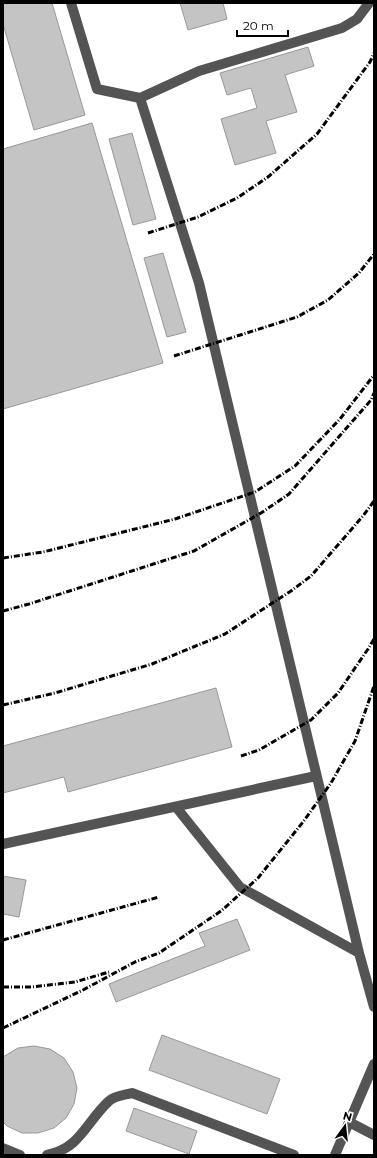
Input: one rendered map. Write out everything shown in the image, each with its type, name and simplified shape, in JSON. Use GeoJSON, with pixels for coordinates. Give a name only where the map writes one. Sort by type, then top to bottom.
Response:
{"type":"FeatureCollection","features":[{"type":"Feature","properties":{"kind":"lane"},"geometry":{"type":"LineString","coordinates":[[71,3],[96,89],[140,98],[199,71],[342,28],[357,19],[369,3]]}},
{"type":"Feature","properties":{"kind":"lane"},"geometry":{"type":"LineString","coordinates":[[140,98],[199,283],[316,776],[359,953],[374,1007]]}},
{"type":"Feature","properties":{"kind":"lane"},"geometry":{"type":"LineString","coordinates":[[3,844],[316,776]]}},
{"type":"Feature","properties":{"kind":"lane"},"geometry":{"type":"LineString","coordinates":[[176,806],[240,887],[359,953]]}},
{"type":"Feature","properties":{"kind":"lane"},"geometry":{"type":"LineString","coordinates":[[335,1155],[374,1064]]}},
{"type":"Feature","properties":{"kind":"lane"},"geometry":{"type":"LineString","coordinates":[[47,1155],[57,1153],[74,1143],[110,1100],[132,1093],[294,1155]]}},
{"type":"Feature","properties":{"kind":"lane"},"geometry":{"type":"LineString","coordinates":[[349,1122],[374,1135]]}},
{"type":"Feature","properties":{"kind":"lane"},"geometry":{"type":"LineString","coordinates":[[3,1148],[20,1155]]}},
{"type":"Feature","properties":{"kind":"building"},"geometry":{"type":"Polygon","coordinates":[[[3,3],[52,3],[85,115],[34,130],[3,24],[3,3]]]}},
{"type":"Feature","properties":{"kind":"building"},"geometry":{"type":"Polygon","coordinates":[[[180,3],[223,3],[227,19],[188,30],[180,3]]]}},
{"type":"Feature","properties":{"kind":"building"},"geometry":{"type":"Polygon","coordinates":[[[308,47],[314,66],[285,75],[297,112],[266,121],[276,153],[235,165],[221,119],[257,108],[251,88],[227,95],[220,73],[308,47]]]}},
{"type":"Feature","properties":{"kind":"building"},"geometry":{"type":"Polygon","coordinates":[[[92,123],[163,363],[3,409],[3,149],[92,123]]]}},
{"type":"Feature","properties":{"kind":"building"},"geometry":{"type":"Polygon","coordinates":[[[132,133],[156,219],[133,225],[109,139],[132,133]]]}},
{"type":"Feature","properties":{"kind":"building"},"geometry":{"type":"Polygon","coordinates":[[[163,253],[186,332],[167,337],[144,258],[163,253]]]}},
{"type":"Feature","properties":{"kind":"building"},"geometry":{"type":"Polygon","coordinates":[[[216,688],[232,747],[68,792],[64,777],[3,793],[3,746],[216,688]]]}},
{"type":"Feature","properties":{"kind":"building"},"geometry":{"type":"Polygon","coordinates":[[[3,876],[26,880],[19,917],[3,914],[3,876]]]}},
{"type":"Feature","properties":{"kind":"building"},"geometry":{"type":"Polygon","coordinates":[[[237,919],[250,950],[116,1002],[109,984],[205,946],[199,933],[237,919]]]}},
{"type":"Feature","properties":{"kind":"building"},"geometry":{"type":"Polygon","coordinates":[[[162,1035],[280,1079],[267,1114],[149,1070],[162,1035]]]}},
{"type":"Feature","properties":{"kind":"building"},"geometry":{"type":"Polygon","coordinates":[[[34,1046],[50,1049],[64,1058],[73,1072],[77,1088],[74,1104],[66,1118],[54,1128],[38,1133],[22,1133],[7,1126],[3,1122],[3,1057],[18,1048],[34,1046]]]}},
{"type":"Feature","properties":{"kind":"building"},"geometry":{"type":"Polygon","coordinates":[[[134,1108],[197,1131],[189,1154],[126,1131],[134,1108]]]}},
{"type":"Feature","properties":{"kind":"railway"},"geometry":{"type":"LineString","coordinates":[[148,233],[198,217],[237,198],[268,177],[317,134],[370,62],[374,53]]}},
{"type":"Feature","properties":{"kind":"railway"},"geometry":{"type":"LineString","coordinates":[[174,356],[297,317],[328,300],[359,273],[374,254]]}},
{"type":"Feature","properties":{"kind":"railway"},"geometry":{"type":"LineString","coordinates":[[3,558],[43,552],[175,519],[255,492],[295,466],[340,419],[374,375]]}},
{"type":"Feature","properties":{"kind":"railway"},"geometry":{"type":"LineString","coordinates":[[3,611],[194,551],[261,513],[289,494],[371,400],[374,393]]}},
{"type":"Feature","properties":{"kind":"railway"},"geometry":{"type":"LineString","coordinates":[[3,705],[55,693],[152,664],[225,634],[291,591],[311,576],[363,516],[374,501]]}},
{"type":"Feature","properties":{"kind":"railway"},"geometry":{"type":"LineString","coordinates":[[241,756],[259,750],[311,720],[338,693],[374,639]]}},
{"type":"Feature","properties":{"kind":"railway"},"geometry":{"type":"LineString","coordinates":[[3,1028],[83,990],[135,962],[159,953],[221,911],[258,878],[303,822],[331,783],[355,741],[374,686]]}},
{"type":"Feature","properties":{"kind":"railway"},"geometry":{"type":"LineString","coordinates":[[3,940],[159,897]]}},
{"type":"Feature","properties":{"kind":"railway"},"geometry":{"type":"LineString","coordinates":[[3,987],[32,987],[75,982],[109,972]]}}]}
